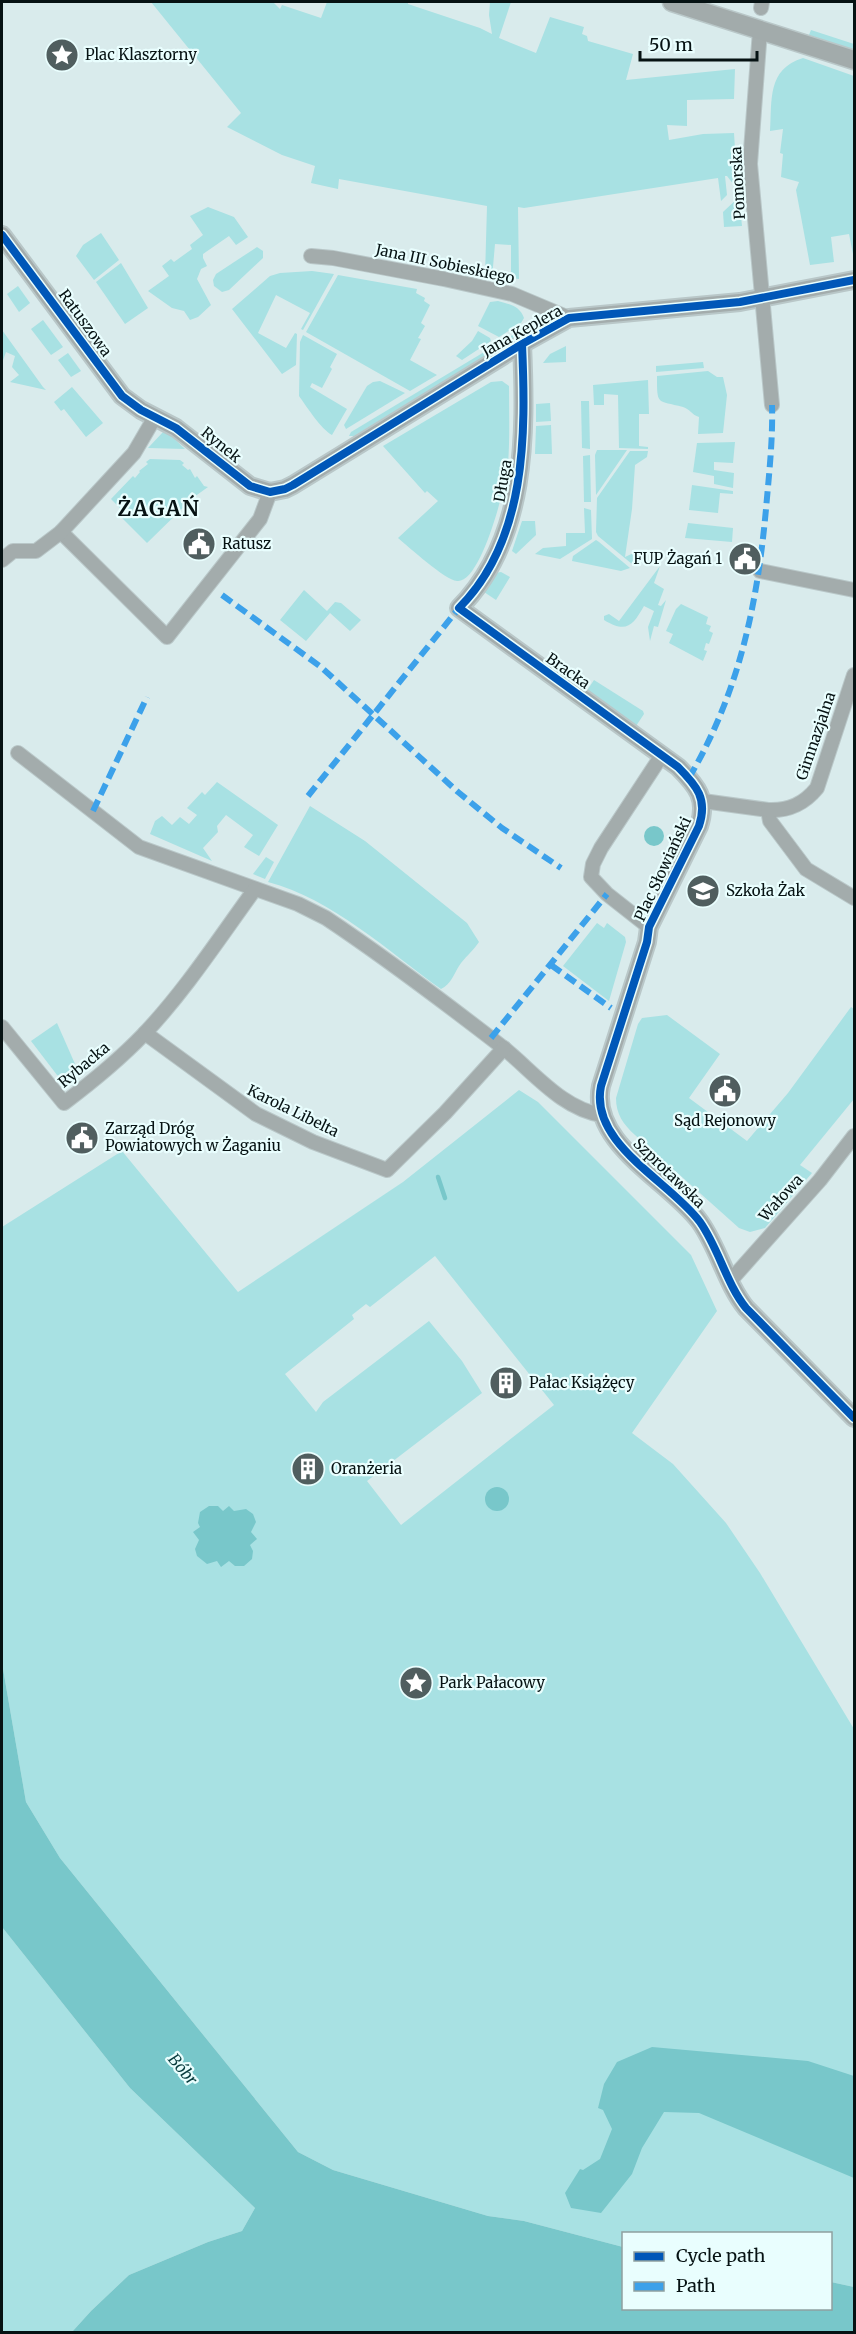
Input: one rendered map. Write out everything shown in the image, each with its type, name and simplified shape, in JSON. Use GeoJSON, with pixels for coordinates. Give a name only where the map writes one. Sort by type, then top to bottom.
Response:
{"type":"FeatureCollection","features":[{"type":"Feature","properties":{"kind":"main road"},"geometry":{"type":"LineString","coordinates":[[672,2],[855,60]]}},
{"type":"Feature","properties":{"kind":"street","name":"Pomorska"},"geometry":{"type":"LineString","coordinates":[[760,30],[750,164],[772,405]]}},
{"type":"Feature","properties":{"kind":"street","name":"Ratuszowa"},"geometry":{"type":"LineString","coordinates":[[2,235],[122,396],[155,417]]}},
{"type":"Feature","properties":{"kind":"street","name":"Jana III Sobieskiego"},"geometry":{"type":"LineString","coordinates":[[311,256],[421,274],[512,294],[568,318]]}},
{"type":"Feature","properties":{"kind":"street","name":"Jana Keplera"},"geometry":{"type":"LineString","coordinates":[[270,492],[285,489],[568,318],[764,298],[855,280]]}},
{"type":"Feature","properties":{"kind":"street","name":"Długa"},"geometry":{"type":"LineString","coordinates":[[459,608],[475,592],[495,560],[514,503],[522,450],[522,344]]}},
{"type":"Feature","properties":{"kind":"street","name":"Rynek"},"geometry":{"type":"LineString","coordinates":[[155,417],[176,428],[244,482],[270,492]]}},
{"type":"Feature","properties":{"kind":"street"},"geometry":{"type":"LineString","coordinates":[[2,560],[13,551],[36,551],[61,532],[134,453],[155,417]]}},
{"type":"Feature","properties":{"kind":"street"},"geometry":{"type":"LineString","coordinates":[[61,532],[167,637],[260,519],[270,492]]}},
{"type":"Feature","properties":{"kind":"street"},"geometry":{"type":"LineString","coordinates":[[760,571],[855,590]]}},
{"type":"Feature","properties":{"kind":"street","name":"Bracka"},"geometry":{"type":"LineString","coordinates":[[459,608],[662,754]]}},
{"type":"Feature","properties":{"kind":"street","name":"Gimnazjalna"},"geometry":{"type":"LineString","coordinates":[[703,801],[768,810],[787,809],[807,799],[818,788],[855,675]]}},
{"type":"Feature","properties":{"kind":"street"},"geometry":{"type":"LineString","coordinates":[[18,753],[139,848],[298,904],[326,918],[504,1048],[564,1099],[581,1109],[602,1115]]}},
{"type":"Feature","properties":{"kind":"street","name":"Plac Słowiański"},"geometry":{"type":"LineString","coordinates":[[625,1008],[647,942],[649,927],[699,826],[704,809],[703,801],[689,778],[662,754],[601,848],[593,864],[591,877],[607,894],[649,927]]}},
{"type":"Feature","properties":{"kind":"street"},"geometry":{"type":"LineString","coordinates":[[768,810],[770,821],[806,869],[820,880],[855,898]]}},
{"type":"Feature","properties":{"kind":"street"},"geometry":{"type":"LineString","coordinates":[[144,1033],[205,958],[255,889]]}},
{"type":"Feature","properties":{"kind":"street","name":"Szprotawska"},"geometry":{"type":"LineString","coordinates":[[625,1008],[601,1086],[599,1102],[602,1115],[616,1141],[698,1219],[712,1242],[737,1296],[746,1308],[855,1418]]}},
{"type":"Feature","properties":{"kind":"street","name":"Rybacka"},"geometry":{"type":"LineString","coordinates":[[2,1027],[64,1103],[100,1075],[144,1033]]}},
{"type":"Feature","properties":{"kind":"street","name":"Karola Libelta"},"geometry":{"type":"LineString","coordinates":[[144,1033],[256,1114],[313,1142],[387,1170],[445,1113],[504,1048]]}},
{"type":"Feature","properties":{"kind":"street","name":"Wałowa"},"geometry":{"type":"LineString","coordinates":[[730,1281],[820,1180],[855,1136]]}},
{"type":"Feature","properties":{"kind":"shaded area"},"geometry":{"type":"Polygon","coordinates":[[[151,2],[273,2],[280,9],[282,5],[321,18],[327,2],[408,2],[408,4],[492,34],[489,15],[490,2],[511,2],[499,38],[536,53],[550,17],[584,27],[582,34],[587,36],[588,41],[633,54],[626,80],[735,69],[734,99],[687,100],[687,126],[667,125],[669,140],[703,134],[734,133],[737,181],[734,185],[725,176],[727,195],[721,201],[718,178],[524,208],[518,207],[519,279],[511,278],[511,245],[495,244],[492,278],[485,276],[487,206],[339,179],[338,189],[311,183],[315,166],[282,155],[227,127],[241,113],[151,2]]]}},
{"type":"Feature","properties":{"kind":"shaded area"},"geometry":{"type":"Polygon","coordinates":[[[811,30],[854,44],[854,50],[809,35],[811,30]]]}},
{"type":"Feature","properties":{"kind":"shaded area"},"geometry":{"type":"Polygon","coordinates":[[[803,58],[854,76],[854,259],[849,234],[831,237],[834,262],[810,265],[796,190],[799,182],[781,177],[783,154],[780,153],[783,129],[770,131],[772,97],[777,78],[783,70],[791,63],[803,58]]]}},
{"type":"Feature","properties":{"kind":"shaded area"},"geometry":{"type":"Polygon","coordinates":[[[739,197],[742,226],[724,227],[723,212],[739,197]]]}},
{"type":"Feature","properties":{"kind":"shaded area"},"geometry":{"type":"Polygon","coordinates":[[[208,207],[234,217],[248,237],[236,245],[229,236],[203,254],[207,266],[201,269],[197,279],[211,305],[198,317],[190,320],[184,311],[172,308],[148,291],[169,276],[162,266],[171,259],[174,262],[192,249],[190,245],[203,235],[190,216],[208,207]]]}},
{"type":"Feature","properties":{"kind":"shaded area"},"geometry":{"type":"Polygon","coordinates":[[[101,233],[119,260],[94,280],[76,256],[83,245],[101,233]]]}},
{"type":"Feature","properties":{"kind":"shaded area"},"geometry":{"type":"Polygon","coordinates":[[[257,247],[263,251],[263,258],[229,290],[222,292],[214,286],[213,280],[216,274],[257,247]]]}},
{"type":"Feature","properties":{"kind":"shaded area"},"geometry":{"type":"Polygon","coordinates":[[[121,263],[148,308],[125,324],[96,282],[121,263]]]}},
{"type":"Feature","properties":{"kind":"shaded area"},"geometry":{"type":"Polygon","coordinates":[[[312,271],[334,274],[303,330],[301,329],[310,313],[276,295],[258,333],[286,348],[295,333],[297,334],[296,365],[282,374],[232,309],[270,276],[312,271]]]}},
{"type":"Feature","properties":{"kind":"shaded area"},"geometry":{"type":"Polygon","coordinates":[[[338,275],[417,289],[416,293],[425,298],[424,301],[430,305],[421,323],[425,326],[418,338],[421,339],[410,360],[437,375],[410,391],[306,332],[338,275]]]}},
{"type":"Feature","properties":{"kind":"shaded area"},"geometry":{"type":"Polygon","coordinates":[[[18,286],[30,303],[19,312],[7,294],[18,286]]]}},
{"type":"Feature","properties":{"kind":"shaded area"},"geometry":{"type":"Polygon","coordinates":[[[498,301],[517,308],[524,318],[521,323],[499,337],[478,326],[490,302],[498,301]]]}},
{"type":"Feature","properties":{"kind":"shaded area"},"geometry":{"type":"Polygon","coordinates":[[[43,320],[63,347],[51,355],[31,329],[43,320]]]}},
{"type":"Feature","properties":{"kind":"shaded area"},"geometry":{"type":"Polygon","coordinates":[[[526,327],[507,343],[354,436],[349,436],[351,432],[526,327]]]}},
{"type":"Feature","properties":{"kind":"shaded area"},"geometry":{"type":"Polygon","coordinates":[[[2,330],[46,390],[10,382],[19,375],[12,367],[15,356],[6,352],[2,363],[2,330]]]}},
{"type":"Feature","properties":{"kind":"shaded area"},"geometry":{"type":"Polygon","coordinates":[[[478,331],[491,341],[462,360],[456,356],[472,341],[478,331]]]}},
{"type":"Feature","properties":{"kind":"shaded area"},"geometry":{"type":"Polygon","coordinates":[[[303,335],[337,354],[322,388],[312,383],[310,387],[347,409],[332,435],[319,423],[299,396],[300,342],[303,335]]]}},
{"type":"Feature","properties":{"kind":"shaded area"},"geometry":{"type":"Polygon","coordinates":[[[566,346],[566,362],[543,363],[550,354],[566,346]]]}},
{"type":"Feature","properties":{"kind":"shaded area"},"geometry":{"type":"Polygon","coordinates":[[[68,353],[81,371],[71,377],[58,360],[68,353]]]}},
{"type":"Feature","properties":{"kind":"shaded area"},"geometry":{"type":"Polygon","coordinates":[[[703,362],[704,368],[656,372],[656,366],[703,362]]]}},
{"type":"Feature","properties":{"kind":"shaded area"},"geometry":{"type":"Polygon","coordinates":[[[708,371],[717,377],[723,377],[727,395],[723,433],[698,434],[699,417],[685,408],[660,400],[657,393],[657,376],[708,371]]]}},
{"type":"Feature","properties":{"kind":"shaded area"},"geometry":{"type":"Polygon","coordinates":[[[648,380],[649,414],[639,414],[639,446],[648,447],[648,449],[619,448],[618,395],[604,394],[604,405],[594,405],[593,385],[648,380]]]}},
{"type":"Feature","properties":{"kind":"shaded area"},"geometry":{"type":"Polygon","coordinates":[[[380,381],[405,393],[346,429],[344,425],[367,386],[380,381]]]}},
{"type":"Feature","properties":{"kind":"shaded area"},"geometry":{"type":"Polygon","coordinates":[[[502,381],[509,386],[508,464],[503,492],[491,532],[475,567],[466,578],[457,581],[436,569],[398,538],[438,501],[427,491],[425,493],[383,446],[491,382],[502,381]]]}},
{"type":"Feature","properties":{"kind":"shaded area"},"geometry":{"type":"Polygon","coordinates":[[[72,387],[103,423],[86,437],[64,409],[61,411],[54,402],[72,387]]]}},
{"type":"Feature","properties":{"kind":"shaded area"},"geometry":{"type":"Polygon","coordinates":[[[581,401],[589,401],[590,449],[582,448],[581,401]]]}},
{"type":"Feature","properties":{"kind":"shaded area"},"geometry":{"type":"Polygon","coordinates":[[[550,403],[551,421],[536,422],[536,404],[550,403]]]}},
{"type":"Feature","properties":{"kind":"shaded area"},"geometry":{"type":"Polygon","coordinates":[[[551,425],[552,454],[535,454],[536,426],[551,425]]]}},
{"type":"Feature","properties":{"kind":"shaded area"},"geometry":{"type":"Polygon","coordinates":[[[166,431],[185,449],[148,448],[166,431]]]}},
{"type":"Feature","properties":{"kind":"shaded area"},"geometry":{"type":"Polygon","coordinates":[[[735,442],[733,463],[714,462],[714,470],[734,473],[733,488],[714,484],[714,476],[693,472],[697,443],[735,442]]]}},
{"type":"Feature","properties":{"kind":"shaded area"},"geometry":{"type":"Polygon","coordinates":[[[597,450],[627,450],[596,495],[595,455],[597,450]]]}},
{"type":"Feature","properties":{"kind":"shaded area"},"geometry":{"type":"Polygon","coordinates":[[[630,451],[648,451],[647,457],[635,465],[625,557],[638,551],[632,564],[596,532],[597,498],[630,451]]]}},
{"type":"Feature","properties":{"kind":"shaded area"},"geometry":{"type":"Polygon","coordinates":[[[590,455],[591,502],[584,502],[583,456],[590,455]]]}},
{"type":"Feature","properties":{"kind":"shaded area"},"geometry":{"type":"Polygon","coordinates":[[[150,459],[180,460],[184,463],[182,465],[190,469],[195,478],[197,476],[204,486],[208,487],[194,497],[147,543],[118,514],[122,510],[111,499],[133,476],[135,478],[150,459]]]}},
{"type":"Feature","properties":{"kind":"shaded area"},"geometry":{"type":"Polygon","coordinates":[[[692,485],[733,491],[733,494],[720,493],[718,513],[689,510],[692,485]]]}},
{"type":"Feature","properties":{"kind":"shaded area"},"geometry":{"type":"Polygon","coordinates":[[[584,508],[591,510],[592,539],[560,559],[535,554],[543,548],[566,546],[566,533],[585,533],[584,508]]]}},
{"type":"Feature","properties":{"kind":"shaded area"},"geometry":{"type":"Polygon","coordinates":[[[522,521],[535,521],[536,535],[516,554],[512,551],[522,521]]]}},
{"type":"Feature","properties":{"kind":"shaded area"},"geometry":{"type":"Polygon","coordinates":[[[688,523],[733,528],[732,542],[685,538],[688,523]]]}},
{"type":"Feature","properties":{"kind":"shaded area"},"geometry":{"type":"Polygon","coordinates":[[[596,540],[630,568],[621,571],[572,561],[573,556],[596,540]]]}},
{"type":"Feature","properties":{"kind":"shaded area"},"geometry":{"type":"Polygon","coordinates":[[[660,566],[654,583],[664,589],[658,605],[661,606],[666,600],[658,627],[654,626],[650,641],[648,627],[654,611],[644,606],[633,622],[624,627],[604,620],[604,616],[609,614],[619,621],[660,566]]]}},
{"type":"Feature","properties":{"kind":"shaded area"},"geometry":{"type":"Polygon","coordinates":[[[501,572],[510,577],[496,600],[484,592],[495,573],[501,572]]]}},
{"type":"Feature","properties":{"kind":"shaded area"},"geometry":{"type":"Polygon","coordinates":[[[304,590],[327,611],[335,602],[341,603],[361,620],[350,631],[330,613],[306,641],[280,620],[304,590]]]}},
{"type":"Feature","properties":{"kind":"shaded area"},"geometry":{"type":"Polygon","coordinates":[[[681,604],[708,617],[706,624],[711,626],[709,631],[713,633],[709,644],[706,643],[704,650],[707,651],[703,661],[669,643],[673,634],[666,631],[676,609],[681,604]]]}},
{"type":"Feature","properties":{"kind":"shaded area"},"geometry":{"type":"Polygon","coordinates":[[[594,680],[643,711],[644,714],[636,726],[586,692],[594,680]]]}},
{"type":"Feature","properties":{"kind":"shaded area"},"geometry":{"type":"Polygon","coordinates":[[[217,782],[278,825],[259,856],[244,847],[253,835],[226,815],[217,826],[218,832],[203,848],[212,861],[150,834],[155,821],[162,816],[172,825],[180,817],[189,824],[197,815],[187,808],[202,792],[205,795],[217,782]]]}},
{"type":"Feature","properties":{"kind":"shaded area"},"geometry":{"type":"Polygon","coordinates":[[[310,806],[365,841],[467,923],[479,942],[444,987],[441,989],[337,913],[314,900],[268,882],[310,806]]]}},
{"type":"Feature","properties":{"kind":"shaded area"},"geometry":{"type":"Polygon","coordinates":[[[266,857],[274,862],[265,879],[253,874],[266,857]]]}},
{"type":"Feature","properties":{"kind":"shaded area"},"geometry":{"type":"Polygon","coordinates":[[[597,923],[604,928],[607,923],[625,937],[626,942],[609,1001],[563,966],[597,923]]]}},
{"type":"Feature","properties":{"kind":"shaded area"},"geometry":{"type":"Polygon","coordinates":[[[851,1007],[854,1009],[854,1099],[800,1165],[812,1173],[765,1228],[750,1232],[739,1228],[635,1135],[619,1114],[616,1098],[638,1024],[642,1018],[667,1015],[720,1054],[689,1098],[747,1141],[788,1093],[851,1007]]]}},
{"type":"Feature","properties":{"kind":"shaded area"},"geometry":{"type":"Polygon","coordinates":[[[57,1023],[79,1073],[67,1080],[57,1075],[31,1041],[57,1023]]]}},
{"type":"Feature","properties":{"kind":"shaded area","name":"Park Pałacowy"},"geometry":{"type":"Polygon","coordinates":[[[519,1090],[538,1102],[691,1255],[717,1311],[632,1433],[673,1464],[726,1523],[760,1573],[854,1729],[854,2287],[832,2282],[832,2232],[622,2232],[622,2247],[524,2221],[488,2216],[333,2170],[298,2152],[60,1858],[26,1802],[2,1663],[2,1227],[122,1151],[238,1292],[403,1182],[519,1090]],[[435,1256],[370,1307],[366,1304],[352,1315],[354,1319],[285,1374],[316,1412],[323,1402],[429,1321],[462,1361],[482,1393],[367,1481],[401,1525],[554,1405],[435,1256]]]}},
{"type":"Feature","properties":{"kind":"shaded area"},"geometry":{"type":"Polygon","coordinates":[[[2,1927],[130,2088],[255,2208],[242,2231],[208,2242],[129,2275],[72,2332],[2,2332],[2,1927]]]}},
{"type":"Feature","properties":{"kind":"water"},"geometry":{"type":"Polygon","coordinates":[[[654,826],[661,829],[664,836],[661,843],[654,846],[647,843],[644,836],[647,829],[654,826]]]}},
{"type":"Feature","properties":{"kind":"water"},"geometry":{"type":"Polygon","coordinates":[[[497,1487],[502,1488],[508,1494],[508,1504],[502,1510],[497,1511],[492,1510],[486,1504],[485,1499],[486,1494],[492,1488],[497,1487]]]}},
{"type":"Feature","properties":{"kind":"water"},"geometry":{"type":"Polygon","coordinates":[[[209,1506],[218,1506],[223,1511],[229,1506],[234,1511],[246,1509],[253,1514],[256,1522],[251,1532],[257,1539],[250,1545],[253,1551],[252,1559],[244,1566],[235,1566],[229,1561],[221,1567],[217,1561],[207,1564],[197,1556],[195,1549],[199,1540],[193,1532],[200,1527],[198,1523],[200,1512],[209,1506]]]}},
{"type":"Feature","properties":{"kind":"water","name":"Bóbr"},"geometry":{"type":"Polygon","coordinates":[[[2,1663],[26,1802],[60,1858],[298,2152],[333,2170],[488,2216],[524,2221],[622,2247],[622,2310],[832,2310],[832,2282],[854,2287],[854,2332],[72,2332],[129,2275],[208,2242],[242,2231],[255,2208],[130,2088],[2,1927],[2,1663]]]}},
{"type":"Feature","properties":{"kind":"water"},"geometry":{"type":"Polygon","coordinates":[[[652,2047],[808,2061],[854,2076],[854,2178],[699,2113],[664,2112],[642,2148],[632,2174],[601,2213],[571,2208],[565,2193],[580,2169],[583,2170],[600,2159],[612,2129],[603,2110],[598,2108],[604,2084],[617,2062],[652,2047]]]}},
{"type":"Feature","properties":{"kind":"waterway"},"geometry":{"type":"LineString","coordinates":[[438,1177],[445,1198]]}},
{"type":"Feature","properties":{"kind":"marked path"},"geometry":{"type":"LineString","coordinates":[[689,778],[721,713],[733,681],[751,615],[766,509],[772,405]]}},
{"type":"Feature","properties":{"kind":"marked path"},"geometry":{"type":"LineString","coordinates":[[222,595],[321,667],[458,792],[502,828],[561,868]]}},
{"type":"Feature","properties":{"kind":"marked path"},"geometry":{"type":"LineString","coordinates":[[308,796],[459,608]]}},
{"type":"Feature","properties":{"kind":"marked path"},"geometry":{"type":"LineString","coordinates":[[93,811],[147,697]]}},
{"type":"Feature","properties":{"kind":"marked path"},"geometry":{"type":"LineString","coordinates":[[491,1038],[607,894]]}},
{"type":"Feature","properties":{"kind":"marked path"},"geometry":{"type":"LineString","coordinates":[[551,965],[611,1008]]}},
{"type":"Feature","properties":{"kind":"cycle path"},"geometry":{"type":"LineString","coordinates":[[2,235],[122,396],[141,410],[176,428],[250,486],[270,492],[293,485],[522,344],[569,318],[740,302],[854,280]]}},
{"type":"Feature","properties":{"kind":"cycle path"},"geometry":{"type":"LineString","coordinates":[[522,344],[522,449],[518,484],[510,518],[498,551],[481,581],[459,608],[678,767],[691,780],[699,794],[702,808],[699,826],[649,927],[647,942],[601,1086],[601,1107],[607,1126],[619,1144],[700,1222],[733,1288],[746,1308],[854,1418]]}},
{"type":"Feature","properties":{"kind":"place","name":"Plac Klasztorny"},"geometry":{"type":"Point","coordinates":[62,55]}},
{"type":"Feature","properties":{"kind":"place","name":"Ratusz"},"geometry":{"type":"Point","coordinates":[199,544]}},
{"type":"Feature","properties":{"kind":"place","name":"FUP Żagań 1"},"geometry":{"type":"Point","coordinates":[745,559]}},
{"type":"Feature","properties":{"kind":"place","name":"Szkoła Żak"},"geometry":{"type":"Point","coordinates":[703,891]}},
{"type":"Feature","properties":{"kind":"place","name":"Sąd Rejonowy"},"geometry":{"type":"Point","coordinates":[725,1091]}},
{"type":"Feature","properties":{"kind":"place","name":"Zarząd Dróg Powiatowych w Żaganiu"},"geometry":{"type":"Point","coordinates":[82,1138]}},
{"type":"Feature","properties":{"kind":"place","name":"Pałac Książęcy"},"geometry":{"type":"Point","coordinates":[506,1383]}},
{"type":"Feature","properties":{"kind":"place","name":"Oranżeria"},"geometry":{"type":"Point","coordinates":[308,1469]}},
{"type":"Feature","properties":{"kind":"place","name":"Park Pałacowy"},"geometry":{"type":"Point","coordinates":[416,1683]}},
{"type":"Feature","properties":{"kind":"district","name":"ŻAGAŃ"},"geometry":{"type":"Point","coordinates":[159,509]}}]}
